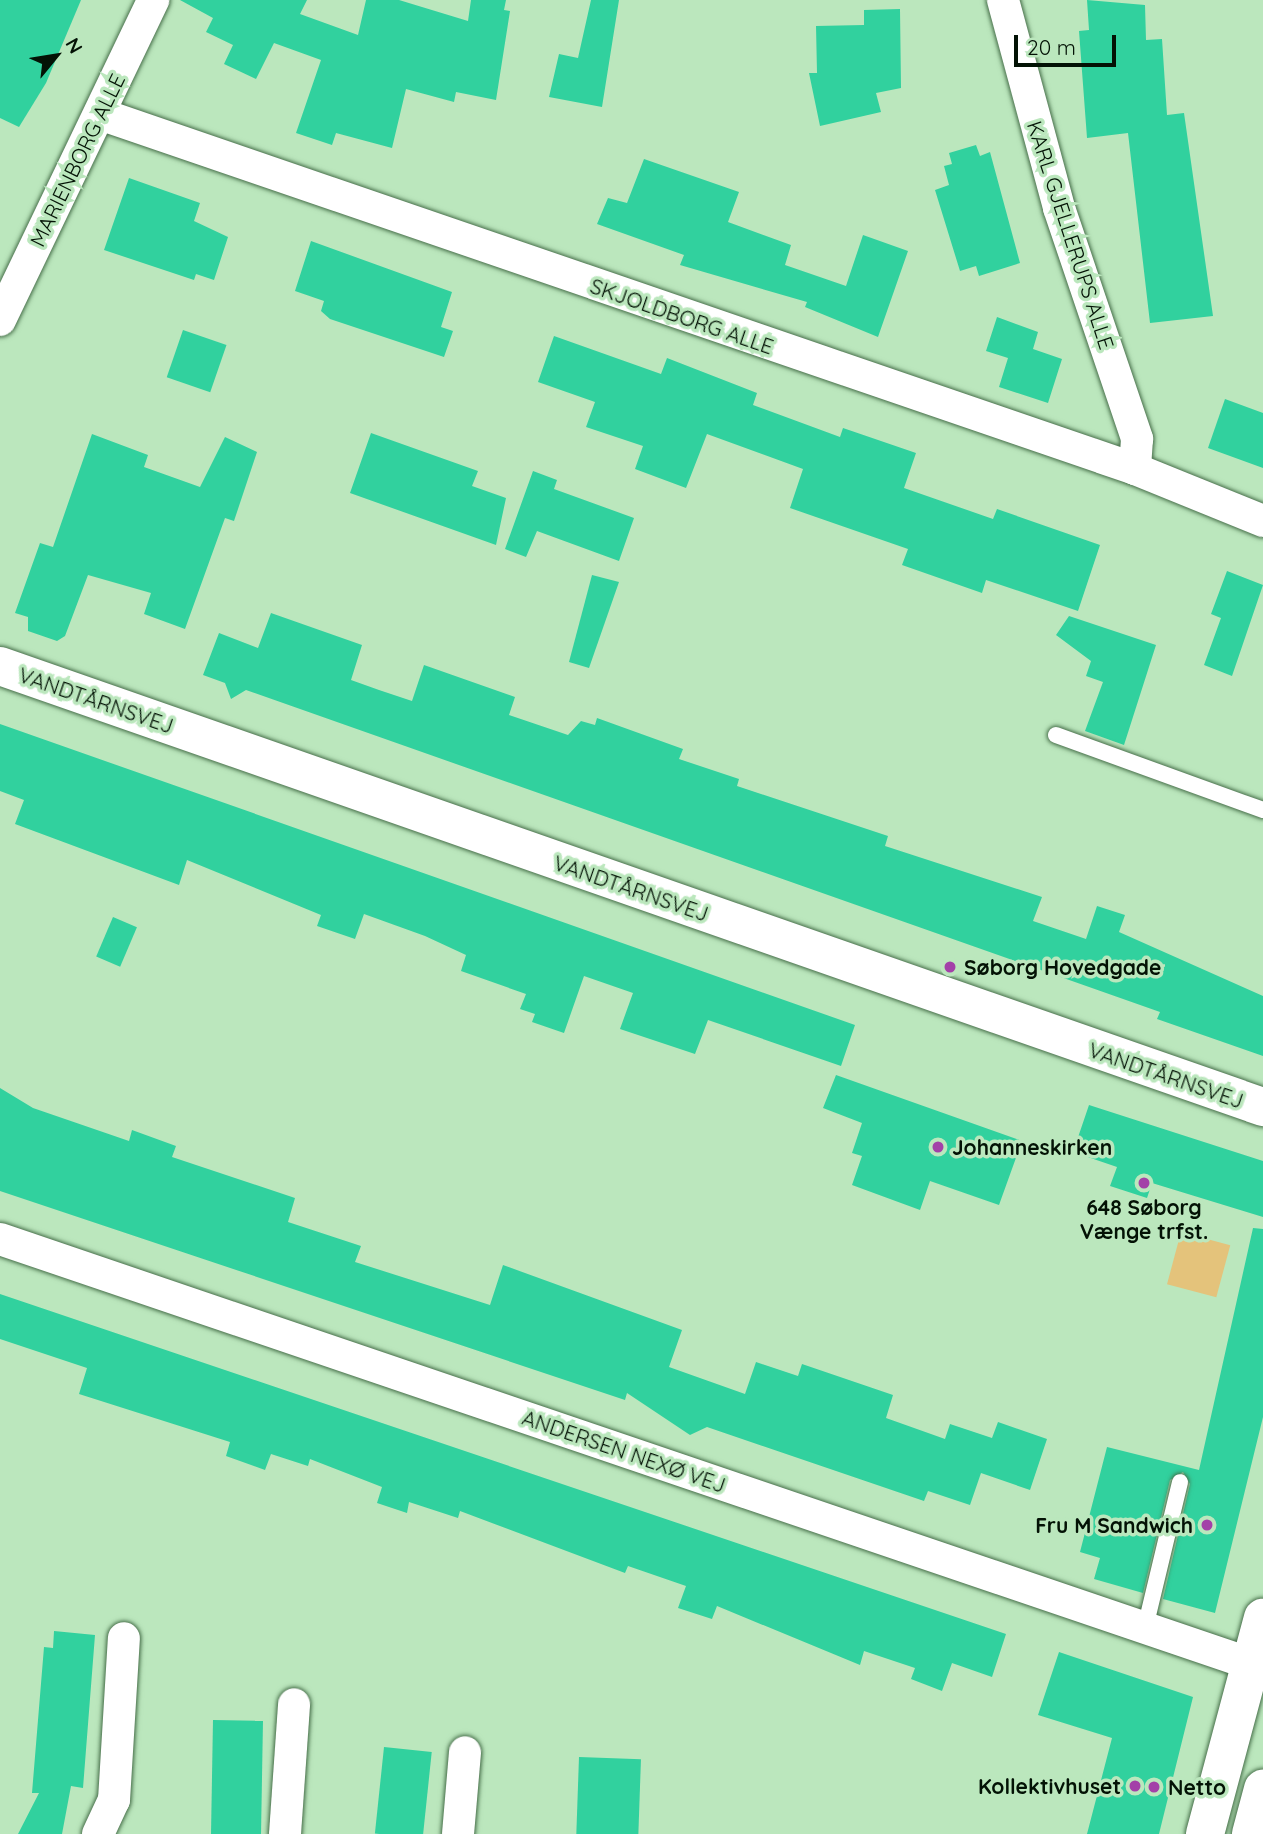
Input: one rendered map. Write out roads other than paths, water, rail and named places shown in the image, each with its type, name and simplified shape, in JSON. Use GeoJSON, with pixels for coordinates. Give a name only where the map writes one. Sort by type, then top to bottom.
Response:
{"type":"FeatureCollection","features":[{"type":"Feature","properties":{"kind":"street","name":"MARIENBORG ALLE"},"geometry":{"type":"LineString","coordinates":[[0,320],[153,0]]}},
{"type":"Feature","properties":{"kind":"street","name":"KARL GJELLERUPS ALLE"},"geometry":{"type":"LineString","coordinates":[[1003,0],[1059,208],[1137,439],[1135,469]]}},
{"type":"Feature","properties":{"kind":"street","name":"SKJOLDBORG ALLE"},"geometry":{"type":"LineString","coordinates":[[100,114],[1135,469],[1263,521]]}},
{"type":"Feature","properties":{"kind":"street","name":"VANDTÅRNSVEJ"},"geometry":{"type":"LineString","coordinates":[[0,666],[1263,1107]]}},
{"type":"Feature","properties":{"kind":"street","name":"ANDERSEN NEXØ VEJ"},"geometry":{"type":"LineString","coordinates":[[0,1240],[1248,1663]]}},
{"type":"Feature","properties":{"kind":"street"},"geometry":{"type":"LineString","coordinates":[[1205,1834],[1248,1663],[1263,1618]]}},
{"type":"Feature","properties":{"kind":"street"},"geometry":{"type":"LineString","coordinates":[[98,1834],[114,1800],[124,1638]]}},
{"type":"Feature","properties":{"kind":"street"},"geometry":{"type":"LineString","coordinates":[[285,1834],[294,1704]]}},
{"type":"Feature","properties":{"kind":"street"},"geometry":{"type":"LineString","coordinates":[[458,1834],[465,1752]]}},
{"type":"Feature","properties":{"kind":"street"},"geometry":{"type":"LineString","coordinates":[[1251,1834],[1263,1789]]}},
{"type":"Feature","properties":{"kind":"lane"},"geometry":{"type":"LineString","coordinates":[[1056,735],[1263,810]]}},
{"type":"Feature","properties":{"kind":"lane"},"geometry":{"type":"LineString","coordinates":[[1145,1628],[1180,1482]]}},
{"type":"Feature","properties":{"kind":"place","name":"Søborg Hovedgade"},"geometry":{"type":"Point","coordinates":[950,967]}},
{"type":"Feature","properties":{"kind":"place","name":"Johanneskirken"},"geometry":{"type":"Point","coordinates":[938,1147]}},
{"type":"Feature","properties":{"kind":"place","name":"648 Søborg Vænge trfst."},"geometry":{"type":"Point","coordinates":[1144,1183]}},
{"type":"Feature","properties":{"kind":"place","name":"Fru M Sandwich"},"geometry":{"type":"Point","coordinates":[1207,1525]}},
{"type":"Feature","properties":{"kind":"place","name":"Kollektivhuset"},"geometry":{"type":"Point","coordinates":[1135,1786]}},
{"type":"Feature","properties":{"kind":"place","name":"Netto"},"geometry":{"type":"Point","coordinates":[1154,1787]}}]}
